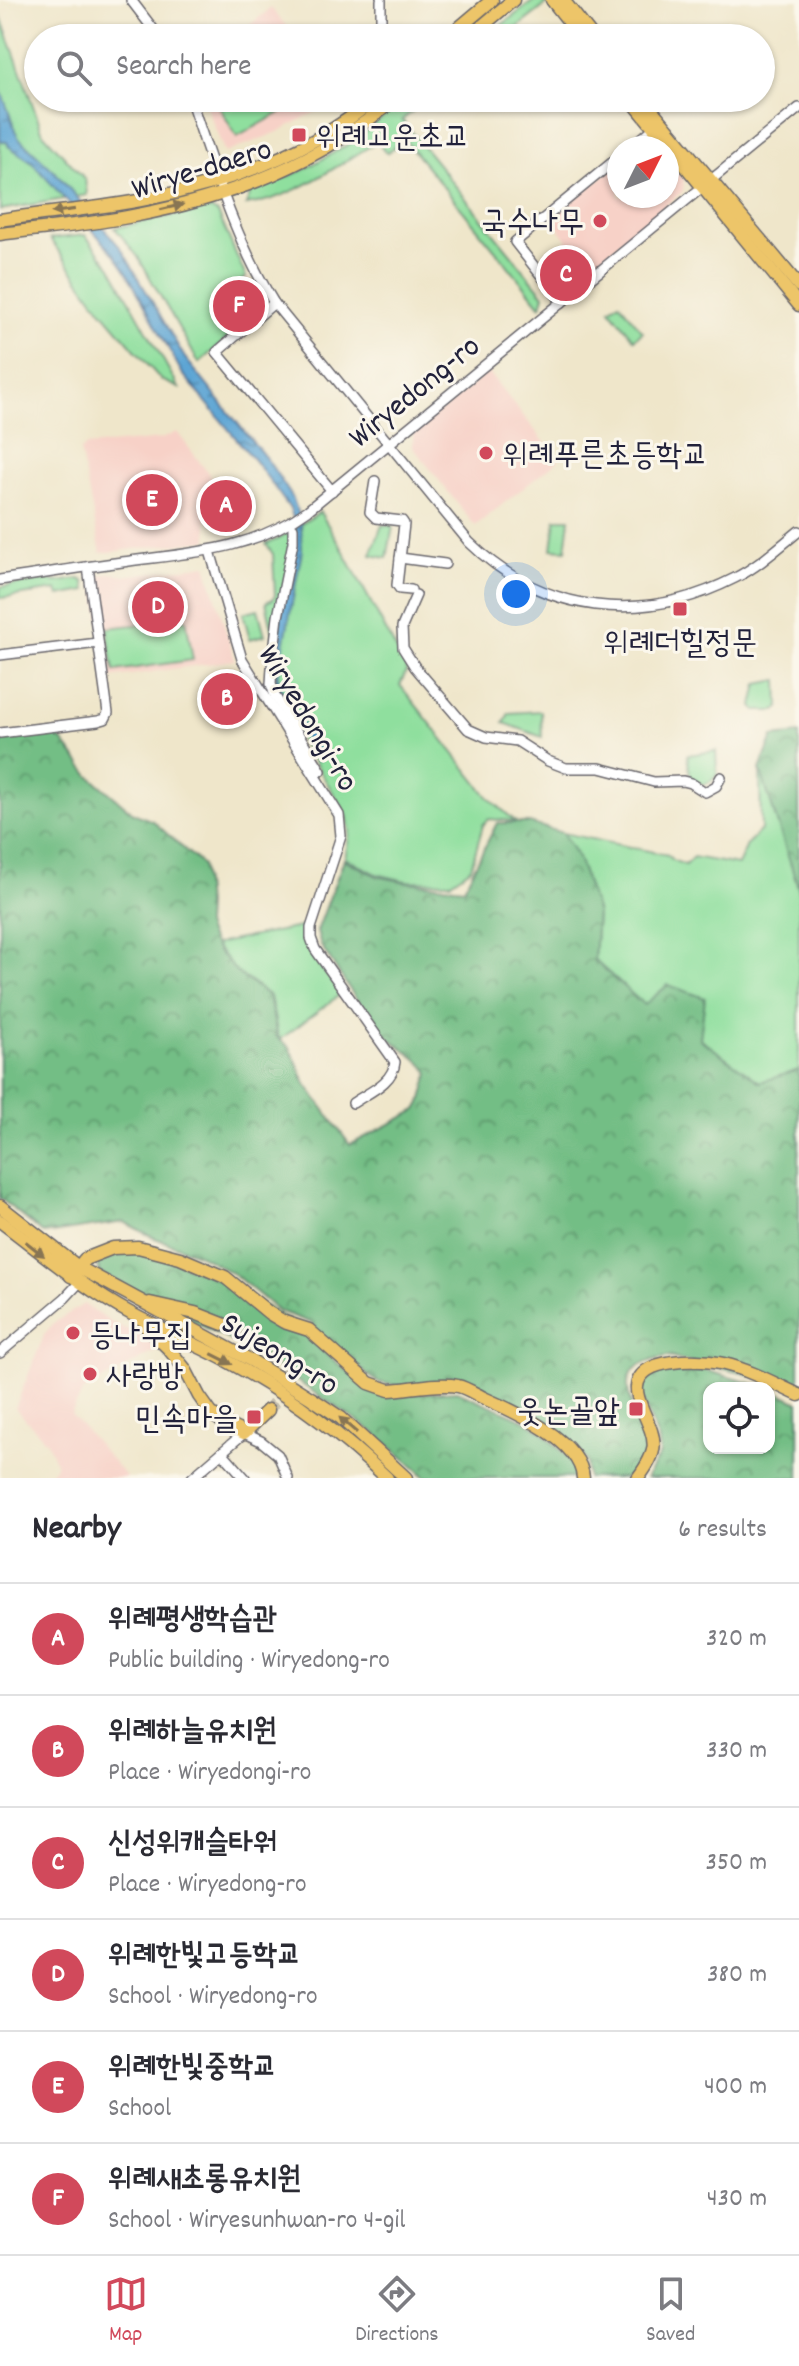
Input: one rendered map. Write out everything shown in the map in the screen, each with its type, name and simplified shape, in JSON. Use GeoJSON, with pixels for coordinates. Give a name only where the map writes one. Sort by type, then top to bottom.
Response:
{"type":"FeatureCollection","features":[{"type":"Feature","properties":{"kind":"main road"},"geometry":{"type":"LineString","coordinates":[[464,24],[492,0]]}},
{"type":"Feature","properties":{"kind":"main road"},"geometry":{"type":"LineString","coordinates":[[485,24],[513,0]]}},
{"type":"Feature","properties":{"kind":"main road"},"geometry":{"type":"LineString","coordinates":[[552,0],[571,24]]}},
{"type":"Feature","properties":{"kind":"main road"},"geometry":{"type":"LineString","coordinates":[[563,0],[582,24]]}},
{"type":"Feature","properties":{"kind":"main road","name":"Wirye-daero"},"geometry":{"type":"LineString","coordinates":[[0,220],[146,199],[218,180],[275,160],[322,137],[357,112]]}},
{"type":"Feature","properties":{"kind":"main road","name":"Wirye-daero"},"geometry":{"type":"LineString","coordinates":[[0,234],[120,218],[223,195],[327,148],[379,112]]}},
{"type":"Feature","properties":{"kind":"main road"},"geometry":{"type":"LineString","coordinates":[[641,112],[799,286]]}},
{"type":"Feature","properties":{"kind":"main road"},"geometry":{"type":"LineString","coordinates":[[652,112],[799,305]]}},
{"type":"Feature","properties":{"kind":"main road","name":"Sujeong-ro"},"geometry":{"type":"LineString","coordinates":[[0,1206],[43,1239],[79,1274],[125,1293],[252,1361],[341,1418],[406,1478]]}},
{"type":"Feature","properties":{"kind":"main road","name":"Sujeong-ro"},"geometry":{"type":"LineString","coordinates":[[0,1221],[79,1274],[129,1313],[229,1362],[286,1397],[337,1434],[387,1478]]}},
{"type":"Feature","properties":{"kind":"main road"},"geometry":{"type":"LineString","coordinates":[[43,1239],[85,1255],[124,1246],[149,1248],[225,1277],[269,1313],[284,1322],[309,1330],[369,1383],[379,1388],[458,1386],[525,1416],[545,1428],[574,1456],[583,1471],[583,1478]]}},
{"type":"Feature","properties":{"kind":"main road"},"geometry":{"type":"LineString","coordinates":[[79,1274],[85,1259],[102,1251]]}},
{"type":"Feature","properties":{"kind":"main road"},"geometry":{"type":"LineString","coordinates":[[102,1251],[96,1267],[125,1293]]}},
{"type":"Feature","properties":{"kind":"main road"},"geometry":{"type":"LineString","coordinates":[[138,1301],[167,1305],[223,1324]]}},
{"type":"Feature","properties":{"kind":"main road"},"geometry":{"type":"LineString","coordinates":[[129,1313],[168,1348],[185,1369],[211,1413],[225,1424],[244,1433],[268,1410]]}},
{"type":"Feature","properties":{"kind":"main road"},"geometry":{"type":"LineString","coordinates":[[638,1478],[655,1450],[655,1439],[636,1388],[647,1368],[681,1362],[723,1364],[799,1395]]}},
{"type":"Feature","properties":{"kind":"street"},"geometry":{"type":"LineString","coordinates":[[131,0],[149,24]]}},
{"type":"Feature","properties":{"kind":"street"},"geometry":{"type":"LineString","coordinates":[[381,0],[381,24]]}},
{"type":"Feature","properties":{"kind":"street","name":"Wiryedong-ro"},"geometry":{"type":"LineString","coordinates":[[0,580],[210,551],[246,542],[285,526],[332,491],[799,108]]}},
{"type":"Feature","properties":{"kind":"street"},"geometry":{"type":"LineString","coordinates":[[195,112],[223,195],[249,257],[274,303],[469,542],[505,573],[543,591],[590,605],[649,606],[699,594],[748,571],[799,531]]}},
{"type":"Feature","properties":{"kind":"street"},"geometry":{"type":"LineString","coordinates":[[644,136],[654,128]]}},
{"type":"Feature","properties":{"kind":"street"},"geometry":{"type":"LineString","coordinates":[[562,302],[515,242],[607,167]]}},
{"type":"Feature","properties":{"kind":"street"},"geometry":{"type":"LineString","coordinates":[[274,303],[217,352],[332,491]]}},
{"type":"Feature","properties":{"kind":"street"},"geometry":{"type":"LineString","coordinates":[[375,481],[370,512],[376,518],[402,521],[404,524],[397,585],[414,593],[402,627],[403,648],[463,725],[475,734],[517,741],[566,768],[600,768],[654,782],[683,781],[705,792],[716,786],[721,777]]}},
{"type":"Feature","properties":{"kind":"street"},"geometry":{"type":"LineString","coordinates":[[293,528],[278,617],[271,684],[275,696],[321,771]]}},
{"type":"Feature","properties":{"kind":"street","name":"Wiryedongi-ro"},"geometry":{"type":"LineString","coordinates":[[210,551],[242,659],[339,815],[341,836],[311,928],[311,938],[315,949],[395,1062],[394,1071],[388,1079],[353,1103]]}},
{"type":"Feature","properties":{"kind":"street"},"geometry":{"type":"LineString","coordinates":[[400,558],[445,564]]}},
{"type":"Feature","properties":{"kind":"street"},"geometry":{"type":"LineString","coordinates":[[0,733],[105,719],[108,706],[88,567]]}},
{"type":"Feature","properties":{"kind":"street"},"geometry":{"type":"LineString","coordinates":[[0,655],[98,643]]}},
{"type":"Feature","properties":{"kind":"street"},"geometry":{"type":"LineString","coordinates":[[0,1353],[65,1298],[79,1274]]}},
{"type":"Feature","properties":{"kind":"street"},"geometry":{"type":"LineString","coordinates":[[192,1478],[244,1433],[261,1441],[278,1455],[288,1478]]}},
{"type":"Feature","properties":{"kind":"street"},"geometry":{"type":"LineString","coordinates":[[222,1452],[245,1478]]}},
{"type":"Feature","properties":{"kind":"shaded area"},"geometry":{"type":"Polygon","coordinates":[[[271,8],[284,24],[251,24],[271,8]]]}},
{"type":"Feature","properties":{"kind":"shaded area"},"geometry":{"type":"Polygon","coordinates":[[[209,112],[315,112],[278,132],[225,153],[209,112]]]}},
{"type":"Feature","properties":{"kind":"shaded area"},"geometry":{"type":"Polygon","coordinates":[[[679,170],[684,176],[683,191],[679,194],[679,170]]]}},
{"type":"Feature","properties":{"kind":"shaded area"},"geometry":{"type":"Polygon","coordinates":[[[607,173],[607,208],[662,208],[567,286],[558,284],[541,264],[568,240],[551,219],[607,173]]]}},
{"type":"Feature","properties":{"kind":"shaded area"},"geometry":{"type":"Polygon","coordinates":[[[246,277],[263,308],[237,330],[215,303],[246,277]]]}},
{"type":"Feature","properties":{"kind":"shaded area","name":"위례푸른초등학교"},"geometry":{"type":"Polygon","coordinates":[[[488,372],[559,460],[475,526],[413,447],[413,433],[488,372]]]}},
{"type":"Feature","properties":{"kind":"shaded area"},"geometry":{"type":"Polygon","coordinates":[[[177,432],[221,490],[206,510],[208,540],[101,553],[80,450],[86,446],[162,439],[177,432]]]}},
{"type":"Feature","properties":{"kind":"shaded area"},"geometry":{"type":"Polygon","coordinates":[[[206,565],[235,660],[109,678],[94,581],[111,573],[125,576],[206,565]]]}},
{"type":"Feature","properties":{"kind":"shaded area"},"geometry":{"type":"Polygon","coordinates":[[[84,1304],[110,1322],[165,1346],[83,1391],[71,1414],[127,1478],[48,1478],[56,1464],[47,1442],[15,1408],[45,1333],[55,1322],[84,1304]]]}},
{"type":"Feature","properties":{"kind":"green space"},"geometry":{"type":"Polygon","coordinates":[[[535,0],[547,4],[522,24],[503,24],[535,0]]]}},
{"type":"Feature","properties":{"kind":"green space"},"geometry":{"type":"Polygon","coordinates":[[[0,14],[24,80],[24,112],[35,112],[43,133],[85,179],[87,195],[0,210],[0,14]]]}},
{"type":"Feature","properties":{"kind":"green space"},"geometry":{"type":"Polygon","coordinates":[[[222,112],[282,112],[237,137],[222,112]]]}},
{"type":"Feature","properties":{"kind":"green space"},"geometry":{"type":"Polygon","coordinates":[[[390,112],[412,112],[402,120],[544,295],[541,306],[404,139],[387,153],[377,142],[297,189],[246,205],[251,192],[303,170],[354,141],[390,112]]]}},
{"type":"Feature","properties":{"kind":"green space"},"geometry":{"type":"Polygon","coordinates":[[[208,208],[218,213],[246,277],[215,303],[237,330],[199,363],[138,257],[115,228],[208,208]]]}},
{"type":"Feature","properties":{"kind":"green space"},"geometry":{"type":"Polygon","coordinates":[[[85,235],[111,267],[179,388],[161,380],[148,365],[101,310],[50,239],[85,235]]]}},
{"type":"Feature","properties":{"kind":"green space"},"geometry":{"type":"Polygon","coordinates":[[[619,302],[643,332],[634,339],[610,309],[619,302]]]}},
{"type":"Feature","properties":{"kind":"green space"},"geometry":{"type":"Polygon","coordinates":[[[320,512],[407,670],[400,685],[490,799],[515,821],[488,819],[483,825],[471,868],[451,882],[406,881],[377,874],[345,858],[350,831],[347,815],[272,694],[274,637],[266,602],[275,596],[273,554],[266,544],[320,512]]]}},
{"type":"Feature","properties":{"kind":"green space"},"geometry":{"type":"Polygon","coordinates":[[[556,519],[570,519],[566,550],[552,549],[556,519]]]}},
{"type":"Feature","properties":{"kind":"green space"},"geometry":{"type":"Polygon","coordinates":[[[382,525],[393,526],[387,558],[371,555],[382,525]]]}},
{"type":"Feature","properties":{"kind":"green space"},"geometry":{"type":"Polygon","coordinates":[[[84,581],[86,591],[59,596],[57,590],[0,598],[0,587],[84,581]]]}},
{"type":"Feature","properties":{"kind":"green space"},"geometry":{"type":"Polygon","coordinates":[[[258,609],[265,635],[250,639],[243,613],[258,609]]]}},
{"type":"Feature","properties":{"kind":"green space"},"geometry":{"type":"Polygon","coordinates":[[[186,619],[193,660],[114,671],[107,628],[186,619]]]}},
{"type":"Feature","properties":{"kind":"green space"},"geometry":{"type":"Polygon","coordinates":[[[778,680],[779,708],[776,711],[756,711],[753,706],[758,684],[778,680]]]}},
{"type":"Feature","properties":{"kind":"green space"},"geometry":{"type":"Polygon","coordinates":[[[541,711],[542,737],[504,723],[509,713],[541,711]]]}},
{"type":"Feature","properties":{"kind":"green space"},"geometry":{"type":"Polygon","coordinates":[[[56,733],[90,776],[133,813],[153,821],[202,865],[205,925],[209,936],[236,972],[269,996],[277,1037],[290,1048],[306,1084],[350,1145],[417,1110],[429,1073],[375,1023],[321,946],[317,931],[344,859],[377,876],[464,888],[497,823],[529,823],[563,833],[578,858],[597,913],[594,960],[644,1005],[668,985],[705,998],[700,1039],[760,1082],[799,1070],[799,1390],[782,1382],[668,1357],[647,1362],[635,1369],[629,1378],[628,1389],[648,1445],[648,1454],[632,1478],[587,1478],[587,1461],[549,1424],[529,1411],[463,1382],[399,1386],[377,1382],[314,1330],[312,1323],[279,1311],[235,1275],[200,1255],[124,1222],[44,1234],[0,1198],[0,744],[6,739],[56,733]]]}},
{"type":"Feature","properties":{"kind":"green space"},"geometry":{"type":"Polygon","coordinates":[[[799,734],[799,890],[760,769],[773,737],[799,734]]]}},
{"type":"Feature","properties":{"kind":"green space"},"geometry":{"type":"Polygon","coordinates":[[[716,751],[717,775],[705,784],[691,781],[687,755],[716,751]]]}},
{"type":"Feature","properties":{"kind":"green space"},"geometry":{"type":"Polygon","coordinates":[[[760,769],[799,890],[799,1070],[760,1083],[700,1039],[644,1005],[594,960],[597,913],[563,833],[668,855],[685,865],[693,857],[738,865],[748,843],[761,830],[760,769]]]}},
{"type":"Feature","properties":{"kind":"green space"},"geometry":{"type":"Polygon","coordinates":[[[305,926],[312,953],[342,993],[281,1039],[270,996],[236,972],[215,945],[305,926]]]}},
{"type":"Feature","properties":{"kind":"green space"},"geometry":{"type":"Polygon","coordinates":[[[125,1251],[150,1255],[197,1270],[242,1293],[307,1332],[309,1340],[372,1391],[394,1395],[457,1391],[524,1420],[544,1433],[577,1467],[579,1478],[427,1478],[375,1433],[255,1353],[101,1274],[96,1263],[107,1253],[125,1251]]]}},
{"type":"Feature","properties":{"kind":"green space"},"geometry":{"type":"Polygon","coordinates":[[[684,1368],[708,1371],[747,1382],[703,1382],[703,1454],[775,1454],[775,1391],[799,1402],[799,1478],[646,1478],[660,1454],[659,1441],[640,1394],[641,1381],[663,1370],[684,1368]]]}},
{"type":"Feature","properties":{"kind":"water"},"geometry":{"type":"Polygon","coordinates":[[[0,88],[18,137],[53,170],[121,248],[185,358],[269,462],[292,497],[301,520],[302,551],[278,677],[281,689],[323,757],[318,761],[275,688],[280,617],[295,559],[296,526],[290,509],[259,466],[182,373],[114,254],[31,161],[0,140],[0,88]]]}},
{"type":"Feature","properties":{"kind":"tunnel"},"geometry":{"type":"LineString","coordinates":[[223,1324],[262,1349],[279,1369],[282,1381],[278,1395],[268,1410]]}},
{"type":"Feature","properties":{"kind":"place","name":"위례고운초교"},"geometry":{"type":"Point","coordinates":[299,135]}},
{"type":"Feature","properties":{"kind":"place","name":"국수나무"},"geometry":{"type":"Point","coordinates":[600,221]}},
{"type":"Feature","properties":{"kind":"place","name":"신성위캐슬타워"},"geometry":{"type":"Point","coordinates":[566,275]}},
{"type":"Feature","properties":{"kind":"place","name":"위례새초롱유치원"},"geometry":{"type":"Point","coordinates":[239,306]}},
{"type":"Feature","properties":{"kind":"place","name":"위례푸른초등학교"},"geometry":{"type":"Point","coordinates":[486,453]}},
{"type":"Feature","properties":{"kind":"place","name":"위례한빛중학교"},"geometry":{"type":"Point","coordinates":[152,500]}},
{"type":"Feature","properties":{"kind":"place","name":"위례평생학습관"},"geometry":{"type":"Point","coordinates":[226,506]}},
{"type":"Feature","properties":{"kind":"place","name":"위례한빛고등학교"},"geometry":{"type":"Point","coordinates":[158,607]}},
{"type":"Feature","properties":{"kind":"place","name":"위례더힐정문"},"geometry":{"type":"Point","coordinates":[680,609]}},
{"type":"Feature","properties":{"kind":"place","name":"위례하늘유치원"},"geometry":{"type":"Point","coordinates":[227,699]}},
{"type":"Feature","properties":{"kind":"place","name":"등나무집"},"geometry":{"type":"Point","coordinates":[73,1333]}},
{"type":"Feature","properties":{"kind":"place","name":"사랑방"},"geometry":{"type":"Point","coordinates":[90,1374]}},
{"type":"Feature","properties":{"kind":"place","name":"웃논골앞"},"geometry":{"type":"Point","coordinates":[636,1409]}},
{"type":"Feature","properties":{"kind":"place","name":"민속마을"},"geometry":{"type":"Point","coordinates":[254,1417]}}]}
